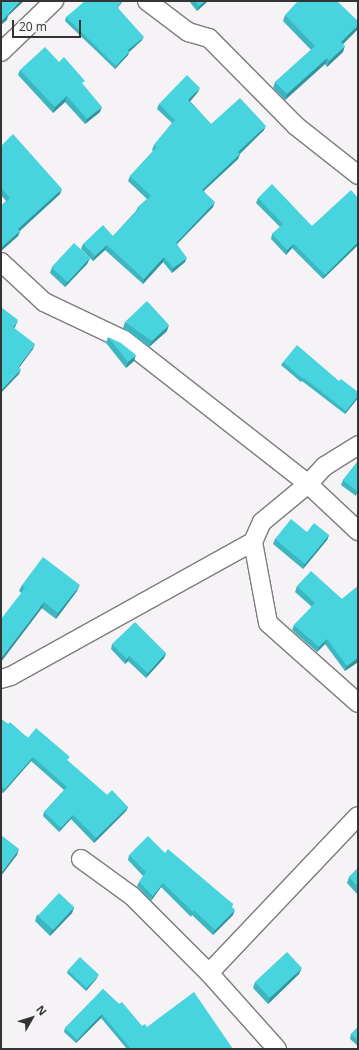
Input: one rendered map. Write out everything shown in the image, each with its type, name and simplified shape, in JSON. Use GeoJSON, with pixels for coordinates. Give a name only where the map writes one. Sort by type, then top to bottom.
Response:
{"type":"FeatureCollection","features":[{"type":"Feature","properties":{"kind":"street"},"geometry":{"type":"LineString","coordinates":[[1,52],[54,1]]}},
{"type":"Feature","properties":{"kind":"street"},"geometry":{"type":"LineString","coordinates":[[147,1],[188,32],[209,38],[296,126],[358,175]]}},
{"type":"Feature","properties":{"kind":"street"},"geometry":{"type":"LineString","coordinates":[[1,262],[44,302],[124,340],[308,484],[358,531]]}},
{"type":"Feature","properties":{"kind":"street"},"geometry":{"type":"LineString","coordinates":[[358,445],[325,466],[308,484],[262,522],[253,542],[268,623],[358,703]]}},
{"type":"Feature","properties":{"kind":"street"},"geometry":{"type":"LineString","coordinates":[[1,679],[18,672],[253,542]]}},
{"type":"Feature","properties":{"kind":"street"},"geometry":{"type":"LineString","coordinates":[[209,973],[358,816]]}},
{"type":"Feature","properties":{"kind":"street"},"geometry":{"type":"LineString","coordinates":[[82,859],[132,896],[209,973],[277,1049]]}},
{"type":"Feature","properties":{"kind":"building"},"geometry":{"type":"Polygon","coordinates":[[[1,1],[20,1],[1,21],[1,1]]]}},
{"type":"Feature","properties":{"kind":"building"},"geometry":{"type":"Polygon","coordinates":[[[85,1],[122,1],[117,7],[144,37],[128,50],[129,52],[116,66],[66,17],[85,1]]]}},
{"type":"Feature","properties":{"kind":"building"},"geometry":{"type":"Polygon","coordinates":[[[195,1],[205,1],[199,6],[195,1]]]}},
{"type":"Feature","properties":{"kind":"building"},"geometry":{"type":"Polygon","coordinates":[[[298,1],[337,1],[358,21],[358,25],[341,42],[345,46],[329,61],[327,58],[287,94],[275,82],[315,46],[285,15],[298,1]]]}},
{"type":"Feature","properties":{"kind":"building"},"geometry":{"type":"Polygon","coordinates":[[[45,47],[59,62],[64,57],[85,81],[82,83],[102,107],[87,119],[67,96],[55,107],[20,70],[45,47]]]}},
{"type":"Feature","properties":{"kind":"building"},"geometry":{"type":"Polygon","coordinates":[[[187,75],[200,88],[188,100],[211,124],[240,98],[266,126],[238,152],[240,154],[202,190],[215,202],[176,243],[187,258],[173,268],[164,257],[144,279],[107,245],[95,256],[83,244],[103,225],[113,236],[139,209],[138,207],[151,196],[130,176],[157,147],[154,145],[175,120],[159,104],[187,75]]]}},
{"type":"Feature","properties":{"kind":"building"},"geometry":{"type":"Polygon","coordinates":[[[13,134],[62,189],[18,229],[20,231],[2,247],[1,206],[10,198],[1,188],[1,146],[13,134]]]}},
{"type":"Feature","properties":{"kind":"building"},"geometry":{"type":"Polygon","coordinates":[[[272,184],[312,226],[351,190],[358,198],[358,242],[325,275],[294,244],[287,250],[272,234],[283,224],[258,198],[272,184]]]}},
{"type":"Feature","properties":{"kind":"building"},"geometry":{"type":"Polygon","coordinates":[[[74,243],[90,258],[68,282],[51,267],[74,243]]]}},
{"type":"Feature","properties":{"kind":"building"},"geometry":{"type":"Polygon","coordinates":[[[147,301],[169,325],[152,341],[125,322],[147,301]]]}},
{"type":"Feature","properties":{"kind":"building"},"geometry":{"type":"Polygon","coordinates":[[[1,307],[18,320],[13,327],[35,344],[18,367],[21,369],[1,390],[1,307]]]}},
{"type":"Feature","properties":{"kind":"building"},"geometry":{"type":"Polygon","coordinates":[[[108,337],[121,343],[136,355],[128,362],[108,337]]]}},
{"type":"Feature","properties":{"kind":"building"},"geometry":{"type":"Polygon","coordinates":[[[297,345],[339,381],[341,379],[358,392],[358,396],[346,411],[283,362],[297,345]]]}},
{"type":"Feature","properties":{"kind":"building"},"geometry":{"type":"Polygon","coordinates":[[[358,461],[358,490],[357,491],[343,480],[358,461]]]}},
{"type":"Feature","properties":{"kind":"building"},"geometry":{"type":"Polygon","coordinates":[[[291,519],[307,532],[314,523],[329,535],[305,564],[275,539],[291,519]]]}},
{"type":"Feature","properties":{"kind":"building"},"geometry":{"type":"Polygon","coordinates":[[[43,557],[80,585],[58,613],[44,602],[1,658],[1,619],[25,588],[22,585],[43,557]]]}},
{"type":"Feature","properties":{"kind":"building"},"geometry":{"type":"Polygon","coordinates":[[[311,571],[342,599],[358,586],[358,658],[347,666],[327,639],[319,647],[294,625],[315,603],[297,586],[311,571]]]}},
{"type":"Feature","properties":{"kind":"building"},"geometry":{"type":"Polygon","coordinates":[[[135,622],[166,653],[148,673],[129,656],[127,659],[112,644],[135,622]]]}},
{"type":"Feature","properties":{"kind":"building"},"geometry":{"type":"Polygon","coordinates":[[[1,719],[8,724],[10,722],[28,738],[36,728],[70,757],[67,760],[107,795],[112,790],[128,807],[96,838],[73,815],[61,828],[44,812],[67,787],[33,757],[5,789],[1,786],[1,719]]]}},
{"type":"Feature","properties":{"kind":"building"},"geometry":{"type":"Polygon","coordinates":[[[1,835],[19,849],[1,873],[1,835]]]}},
{"type":"Feature","properties":{"kind":"building"},"geometry":{"type":"Polygon","coordinates":[[[148,836],[165,853],[168,849],[233,904],[231,906],[235,910],[215,930],[194,910],[193,912],[163,883],[153,896],[139,882],[146,872],[129,855],[148,836]]]}},
{"type":"Feature","properties":{"kind":"building"},"geometry":{"type":"Polygon","coordinates":[[[358,868],[358,887],[349,877],[358,868]]]}},
{"type":"Feature","properties":{"kind":"building"},"geometry":{"type":"Polygon","coordinates":[[[59,893],[74,907],[53,930],[38,916],[59,893]]]}},
{"type":"Feature","properties":{"kind":"building"},"geometry":{"type":"Polygon","coordinates":[[[287,952],[302,968],[270,998],[255,982],[287,952]]]}},
{"type":"Feature","properties":{"kind":"building"},"geometry":{"type":"Polygon","coordinates":[[[80,957],[99,975],[87,988],[68,970],[80,957]]]}},
{"type":"Feature","properties":{"kind":"building"},"geometry":{"type":"Polygon","coordinates":[[[103,989],[119,1004],[122,1002],[142,1026],[145,1024],[147,1027],[194,992],[233,1049],[131,1049],[102,1014],[77,1040],[65,1028],[103,989]]]}},
{"type":"Feature","properties":{"kind":"building"},"geometry":{"type":"Polygon","coordinates":[[[358,1027],[358,1040],[351,1034],[358,1027]]]}}]}
